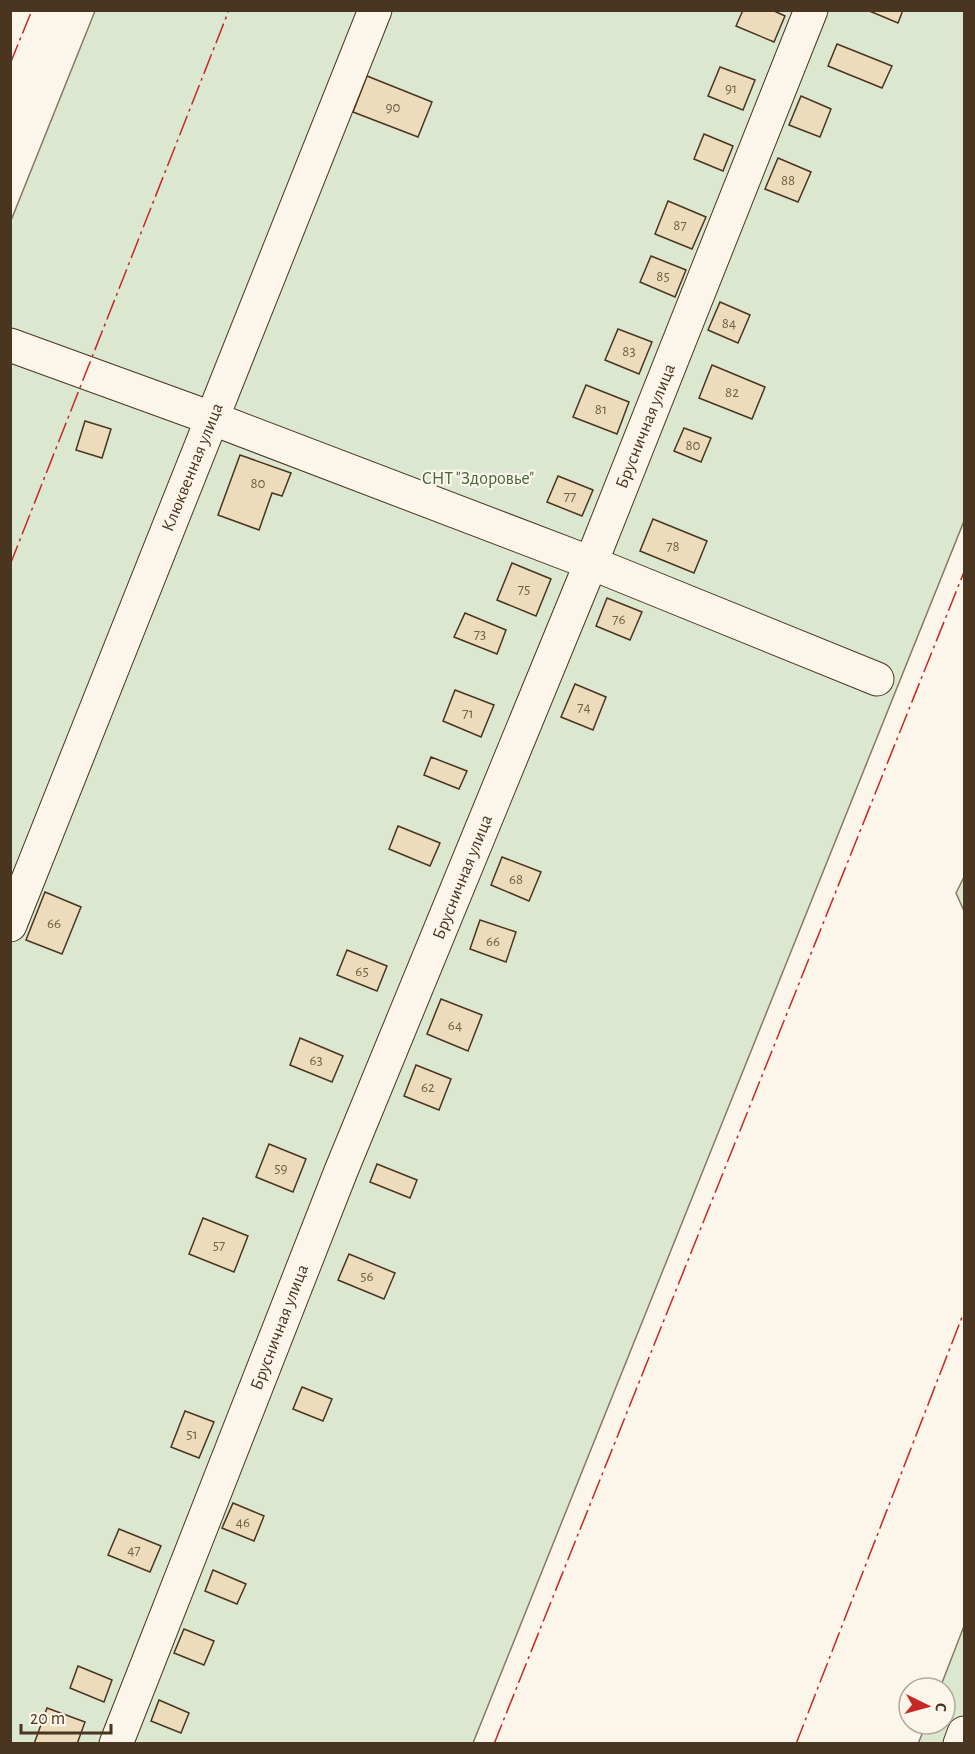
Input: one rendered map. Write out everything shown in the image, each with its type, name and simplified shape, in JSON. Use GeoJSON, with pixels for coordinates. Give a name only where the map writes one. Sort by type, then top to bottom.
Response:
{"type":"FeatureCollection","features":[{"type":"Feature","properties":{"kind":"street","name":"Клюквенная улица"},"geometry":{"type":"LineString","coordinates":[[10,925],[375,10]]}},
{"type":"Feature","properties":{"kind":"street","name":"Брусничная улица"},"geometry":{"type":"LineString","coordinates":[[116,1743],[341,1171],[591,562],[811,10]]}},
{"type":"Feature","properties":{"kind":"street"},"geometry":{"type":"LineString","coordinates":[[10,345],[211,418],[591,562],[877,679]]}},
{"type":"Feature","properties":{"kind":"street"},"geometry":{"type":"LineString","coordinates":[[960,1743],[964,1733]]}},
{"type":"Feature","properties":{"kind":"green space","name":"СНТ \"Здоровье\""},"geometry":{"type":"Polygon","coordinates":[[[95,11],[964,11],[964,521],[473,1743],[11,1743],[10,223],[95,11]]]}},
{"type":"Feature","properties":{"kind":"green space"},"geometry":{"type":"Polygon","coordinates":[[[964,877],[964,911],[956,893],[964,877]]]}},
{"type":"Feature","properties":{"kind":"green space"},"geometry":{"type":"Polygon","coordinates":[[[964,1626],[964,1743],[918,1744],[921,1736],[957,1736],[957,1676],[945,1676],[964,1626]]]}},
{"type":"Feature","properties":{"kind":"building"},"geometry":{"type":"Polygon","coordinates":[[[743,10],[772,10],[785,16],[774,42],[736,26],[743,10]]]}},
{"type":"Feature","properties":{"kind":"building"},"geometry":{"type":"Polygon","coordinates":[[[867,10],[903,10],[898,23],[867,10]]]}},
{"type":"Feature","properties":{"kind":"building"},"geometry":{"type":"Polygon","coordinates":[[[837,44],[892,66],[882,88],[828,66],[837,44]]]}},
{"type":"Feature","properties":{"kind":"building"},"geometry":{"type":"Polygon","coordinates":[[[720,67],[755,80],[743,110],[708,96],[720,67]]]}},
{"type":"Feature","properties":{"kind":"building"},"geometry":{"type":"Polygon","coordinates":[[[367,76],[432,102],[418,137],[353,112],[367,76]]]}},
{"type":"Feature","properties":{"kind":"building"},"geometry":{"type":"Polygon","coordinates":[[[801,96],[831,109],[820,137],[789,125],[801,96]]]}},
{"type":"Feature","properties":{"kind":"building"},"geometry":{"type":"Polygon","coordinates":[[[704,134],[733,146],[723,171],[694,159],[704,134]]]}},
{"type":"Feature","properties":{"kind":"building"},"geometry":{"type":"Polygon","coordinates":[[[778,158],[811,172],[798,202],[765,189],[778,158]]]}},
{"type":"Feature","properties":{"kind":"building"},"geometry":{"type":"Polygon","coordinates":[[[668,201],[706,217],[692,249],[655,234],[668,201]]]}},
{"type":"Feature","properties":{"kind":"building"},"geometry":{"type":"Polygon","coordinates":[[[651,256],[686,270],[675,297],[640,282],[651,256]]]}},
{"type":"Feature","properties":{"kind":"building"},"geometry":{"type":"Polygon","coordinates":[[[720,302],[750,315],[738,343],[708,330],[720,302]]]}},
{"type":"Feature","properties":{"kind":"building"},"geometry":{"type":"Polygon","coordinates":[[[618,329],[652,342],[639,374],[605,360],[618,329]]]}},
{"type":"Feature","properties":{"kind":"building"},"geometry":{"type":"Polygon","coordinates":[[[712,365],[765,387],[752,419],[699,398],[712,365]]]}},
{"type":"Feature","properties":{"kind":"building"},"geometry":{"type":"Polygon","coordinates":[[[586,385],[629,402],[617,434],[573,417],[586,385]]]}},
{"type":"Feature","properties":{"kind":"building"},"geometry":{"type":"Polygon","coordinates":[[[85,421],[111,429],[102,458],[76,450],[85,421]]]}},
{"type":"Feature","properties":{"kind":"building"},"geometry":{"type":"Polygon","coordinates":[[[684,428],[711,438],[701,462],[674,451],[684,428]]]}},
{"type":"Feature","properties":{"kind":"building"},"geometry":{"type":"Polygon","coordinates":[[[240,455],[291,473],[282,496],[272,493],[259,530],[218,515],[240,455]]]}},
{"type":"Feature","properties":{"kind":"building"},"geometry":{"type":"Polygon","coordinates":[[[558,476],[593,490],[582,516],[547,502],[558,476]]]}},
{"type":"Feature","properties":{"kind":"building"},"geometry":{"type":"Polygon","coordinates":[[[653,519],[707,541],[694,573],[640,551],[653,519]]]}},
{"type":"Feature","properties":{"kind":"building"},"geometry":{"type":"Polygon","coordinates":[[[512,563],[551,579],[536,616],[497,600],[512,563]]]}},
{"type":"Feature","properties":{"kind":"building"},"geometry":{"type":"Polygon","coordinates":[[[607,598],[642,612],[630,640],[596,626],[607,598]]]}},
{"type":"Feature","properties":{"kind":"building"},"geometry":{"type":"Polygon","coordinates":[[[465,613],[506,630],[497,654],[454,637],[465,613]]]}},
{"type":"Feature","properties":{"kind":"building"},"geometry":{"type":"Polygon","coordinates":[[[575,684],[606,697],[593,730],[561,717],[575,684]]]}},
{"type":"Feature","properties":{"kind":"building"},"geometry":{"type":"Polygon","coordinates":[[[455,690],[494,705],[481,737],[443,721],[455,690]]]}},
{"type":"Feature","properties":{"kind":"building"},"geometry":{"type":"Polygon","coordinates":[[[431,757],[467,771],[459,789],[424,775],[431,757]]]}},
{"type":"Feature","properties":{"kind":"building"},"geometry":{"type":"Polygon","coordinates":[[[398,826],[440,843],[430,866],[389,849],[398,826]]]}},
{"type":"Feature","properties":{"kind":"building"},"geometry":{"type":"Polygon","coordinates":[[[502,857],[541,872],[529,901],[491,885],[502,857]]]}},
{"type":"Feature","properties":{"kind":"building"},"geometry":{"type":"Polygon","coordinates":[[[45,892],[81,907],[62,954],[26,940],[45,892]]]}},
{"type":"Feature","properties":{"kind":"building"},"geometry":{"type":"Polygon","coordinates":[[[480,920],[516,932],[506,962],[470,949],[480,920]]]}},
{"type":"Feature","properties":{"kind":"building"},"geometry":{"type":"Polygon","coordinates":[[[347,950],[387,966],[377,991],[337,975],[347,950]]]}},
{"type":"Feature","properties":{"kind":"building"},"geometry":{"type":"Polygon","coordinates":[[[441,999],[482,1015],[468,1051],[427,1034],[441,999]]]}},
{"type":"Feature","properties":{"kind":"building"},"geometry":{"type":"Polygon","coordinates":[[[300,1038],[343,1056],[332,1082],[290,1065],[300,1038]]]}},
{"type":"Feature","properties":{"kind":"building"},"geometry":{"type":"Polygon","coordinates":[[[416,1065],[451,1079],[439,1110],[404,1096],[416,1065]]]}},
{"type":"Feature","properties":{"kind":"building"},"geometry":{"type":"Polygon","coordinates":[[[269,1144],[306,1159],[293,1192],[256,1177],[269,1144]]]}},
{"type":"Feature","properties":{"kind":"building"},"geometry":{"type":"Polygon","coordinates":[[[377,1164],[417,1180],[410,1198],[370,1182],[377,1164]]]}},
{"type":"Feature","properties":{"kind":"building"},"geometry":{"type":"Polygon","coordinates":[[[203,1218],[248,1236],[234,1272],[189,1254],[203,1218]]]}},
{"type":"Feature","properties":{"kind":"building"},"geometry":{"type":"Polygon","coordinates":[[[349,1254],[395,1273],[384,1299],[338,1280],[349,1254]]]}},
{"type":"Feature","properties":{"kind":"building"},"geometry":{"type":"Polygon","coordinates":[[[302,1387],[332,1399],[323,1421],[293,1409],[302,1387]]]}},
{"type":"Feature","properties":{"kind":"building"},"geometry":{"type":"Polygon","coordinates":[[[185,1411],[214,1422],[199,1458],[171,1447],[185,1411]]]}},
{"type":"Feature","properties":{"kind":"building"},"geometry":{"type":"Polygon","coordinates":[[[233,1503],[264,1516],[254,1541],[222,1528],[233,1503]]]}},
{"type":"Feature","properties":{"kind":"building"},"geometry":{"type":"Polygon","coordinates":[[[119,1529],[161,1546],[150,1572],[108,1555],[119,1529]]]}},
{"type":"Feature","properties":{"kind":"building"},"geometry":{"type":"Polygon","coordinates":[[[213,1570],[246,1584],[237,1604],[205,1591],[213,1570]]]}},
{"type":"Feature","properties":{"kind":"building"},"geometry":{"type":"Polygon","coordinates":[[[184,1629],[214,1641],[204,1665],[174,1653],[184,1629]]]}},
{"type":"Feature","properties":{"kind":"building"},"geometry":{"type":"Polygon","coordinates":[[[78,1666],[112,1680],[104,1702],[70,1688],[78,1666]]]}},
{"type":"Feature","properties":{"kind":"building"},"geometry":{"type":"Polygon","coordinates":[[[159,1700],[189,1713],[181,1733],[151,1721],[159,1700]]]}},
{"type":"Feature","properties":{"kind":"building"},"geometry":{"type":"Polygon","coordinates":[[[47,1708],[85,1722],[77,1744],[34,1744],[47,1708]]]}},
{"type":"Feature","properties":{"kind":"power"},"geometry":{"type":"LineString","coordinates":[[10,64],[32,10]]}},
{"type":"Feature","properties":{"kind":"power"},"geometry":{"type":"LineString","coordinates":[[10,565],[229,10]]}},
{"type":"Feature","properties":{"kind":"power"},"geometry":{"type":"LineString","coordinates":[[494,1744],[964,572]]}},
{"type":"Feature","properties":{"kind":"power"},"geometry":{"type":"LineString","coordinates":[[796,1744],[964,1312]]}}]}
